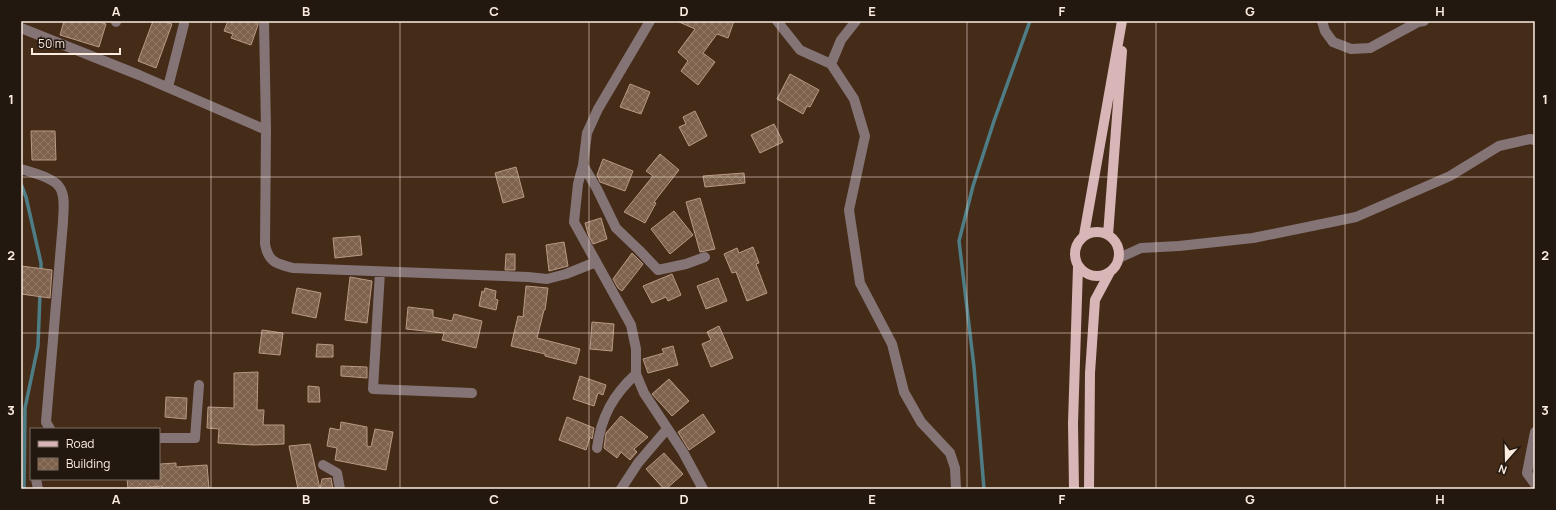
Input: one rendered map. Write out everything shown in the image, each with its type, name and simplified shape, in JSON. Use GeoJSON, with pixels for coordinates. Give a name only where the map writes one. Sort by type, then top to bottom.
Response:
{"type":"FeatureCollection","features":[{"type":"Feature","properties":{"kind":"main road"},"geometry":{"type":"LineString","coordinates":[[1108,235],[1123,21]]}},
{"type":"Feature","properties":{"kind":"main road"},"geometry":{"type":"LineString","coordinates":[[1084,235],[1123,21]]}},
{"type":"Feature","properties":{"kind":"main road"},"geometry":{"type":"LineString","coordinates":[[1074,489],[1073,424],[1078,267],[1075,259],[1075,250],[1078,242],[1084,235],[1092,232],[1100,232],[1108,235],[1115,241],[1119,258],[1116,266],[1110,272],[1095,300],[1090,373],[1088,489]]}},
{"type":"Feature","properties":{"kind":"main road"},"geometry":{"type":"LineString","coordinates":[[1078,267],[1085,273],[1093,276],[1102,276],[1110,272]]}},
{"type":"Feature","properties":{"kind":"main road"},"geometry":{"type":"LineString","coordinates":[[1073,424],[1079,427],[1084,427],[1089,424]]}},
{"type":"Feature","properties":{"kind":"street"},"geometry":{"type":"LineString","coordinates":[[264,21],[266,130],[265,244],[267,254],[271,260],[293,268],[547,279],[566,274],[596,262]]}},
{"type":"Feature","properties":{"kind":"street"},"geometry":{"type":"LineString","coordinates":[[650,21],[598,109],[587,133],[583,165],[578,184],[574,222],[631,325],[636,350],[636,374],[644,394],[682,452],[703,489]]}},
{"type":"Feature","properties":{"kind":"street"},"geometry":{"type":"LineString","coordinates":[[778,21],[800,50],[831,64],[854,98],[865,136],[848,210],[860,284],[892,344],[904,392],[921,422],[950,453],[955,468],[956,489]]}},
{"type":"Feature","properties":{"kind":"street"},"geometry":{"type":"LineString","coordinates":[[831,64],[841,40],[856,21]]}},
{"type":"Feature","properties":{"kind":"street"},"geometry":{"type":"LineString","coordinates":[[1322,21],[1325,31],[1333,42],[1351,49],[1370,48],[1424,21]]}},
{"type":"Feature","properties":{"kind":"street"},"geometry":{"type":"LineString","coordinates":[[168,87],[184,24]]}},
{"type":"Feature","properties":{"kind":"street"},"geometry":{"type":"LineString","coordinates":[[21,28],[168,87],[266,130]]}},
{"type":"Feature","properties":{"kind":"street"},"geometry":{"type":"LineString","coordinates":[[1119,258],[1141,248],[1179,246],[1252,238],[1356,217],[1450,176],[1499,146],[1530,139],[1535,140]]}},
{"type":"Feature","properties":{"kind":"street"},"geometry":{"type":"LineString","coordinates":[[583,165],[616,228],[658,270],[686,264],[705,257]]}},
{"type":"Feature","properties":{"kind":"street"},"geometry":{"type":"LineString","coordinates":[[21,169],[50,179],[60,188],[63,198],[63,222],[46,427]]}},
{"type":"Feature","properties":{"kind":"street"},"geometry":{"type":"LineString","coordinates":[[380,272],[373,389],[472,393]]}},
{"type":"Feature","properties":{"kind":"street"},"geometry":{"type":"LineString","coordinates":[[597,448],[599,435],[606,413],[624,385],[636,374]]}},
{"type":"Feature","properties":{"kind":"street"},"geometry":{"type":"LineString","coordinates":[[160,438],[195,438],[199,385]]}},
{"type":"Feature","properties":{"kind":"street"},"geometry":{"type":"LineString","coordinates":[[621,489],[638,463],[667,429]]}},
{"type":"Feature","properties":{"kind":"street"},"geometry":{"type":"LineString","coordinates":[[1535,432],[1527,473],[1535,484]]}},
{"type":"Feature","properties":{"kind":"street"},"geometry":{"type":"LineString","coordinates":[[323,465],[337,473],[340,489]]}},
{"type":"Feature","properties":{"kind":"building"},"geometry":{"type":"Polygon","coordinates":[[[64,21],[96,21],[106,24],[99,47],[60,35],[64,21]]]}},
{"type":"Feature","properties":{"kind":"building"},"geometry":{"type":"Polygon","coordinates":[[[153,21],[163,21],[172,24],[156,68],[138,61],[153,21]]]}},
{"type":"Feature","properties":{"kind":"building"},"geometry":{"type":"Polygon","coordinates":[[[228,21],[258,21],[251,45],[231,38],[233,34],[224,31],[228,21]]]}},
{"type":"Feature","properties":{"kind":"building"},"geometry":{"type":"Polygon","coordinates":[[[677,21],[734,21],[728,38],[717,34],[703,53],[715,62],[698,85],[681,71],[688,61],[678,52],[695,29],[677,21]]]}},
{"type":"Feature","properties":{"kind":"building"},"geometry":{"type":"Polygon","coordinates":[[[790,74],[819,90],[810,107],[807,106],[803,114],[777,99],[790,74]]]}},
{"type":"Feature","properties":{"kind":"building"},"geometry":{"type":"Polygon","coordinates":[[[630,84],[650,92],[641,114],[620,107],[630,84]]]}},
{"type":"Feature","properties":{"kind":"building"},"geometry":{"type":"Polygon","coordinates":[[[695,111],[707,136],[689,146],[679,127],[686,124],[683,117],[695,111]]]}},
{"type":"Feature","properties":{"kind":"building"},"geometry":{"type":"Polygon","coordinates":[[[774,124],[783,142],[760,153],[751,135],[774,124]]]}},
{"type":"Feature","properties":{"kind":"building"},"geometry":{"type":"Polygon","coordinates":[[[31,131],[55,131],[56,160],[32,160],[31,131]]]}},
{"type":"Feature","properties":{"kind":"building"},"geometry":{"type":"Polygon","coordinates":[[[660,154],[679,170],[654,202],[656,203],[645,223],[624,212],[653,176],[646,171],[660,154]]]}},
{"type":"Feature","properties":{"kind":"building"},"geometry":{"type":"Polygon","coordinates":[[[603,159],[633,171],[625,191],[600,182],[597,175],[603,159]]]}},
{"type":"Feature","properties":{"kind":"building"},"geometry":{"type":"Polygon","coordinates":[[[516,167],[524,197],[503,203],[495,173],[516,167]]]}},
{"type":"Feature","properties":{"kind":"building"},"geometry":{"type":"Polygon","coordinates":[[[744,173],[745,183],[705,187],[703,176],[744,173]]]}},
{"type":"Feature","properties":{"kind":"building"},"geometry":{"type":"Polygon","coordinates":[[[700,198],[715,249],[700,252],[686,202],[700,198]]]}},
{"type":"Feature","properties":{"kind":"building"},"geometry":{"type":"Polygon","coordinates":[[[674,211],[693,235],[670,254],[651,229],[674,211]]]}},
{"type":"Feature","properties":{"kind":"building"},"geometry":{"type":"Polygon","coordinates":[[[601,218],[607,239],[593,244],[585,223],[601,218]]]}},
{"type":"Feature","properties":{"kind":"building"},"geometry":{"type":"Polygon","coordinates":[[[360,236],[362,255],[335,258],[333,238],[360,236]]]}},
{"type":"Feature","properties":{"kind":"building"},"geometry":{"type":"Polygon","coordinates":[[[564,242],[568,266],[549,271],[546,245],[564,242]]]}},
{"type":"Feature","properties":{"kind":"building"},"geometry":{"type":"Polygon","coordinates":[[[753,247],[759,263],[756,264],[767,293],[747,301],[736,272],[732,273],[724,254],[737,248],[739,253],[753,247]]]}},
{"type":"Feature","properties":{"kind":"building"},"geometry":{"type":"Polygon","coordinates":[[[632,253],[643,264],[622,291],[618,288],[613,279],[632,253]]]}},
{"type":"Feature","properties":{"kind":"building"},"geometry":{"type":"Polygon","coordinates":[[[506,254],[515,254],[515,270],[505,270],[506,254]]]}},
{"type":"Feature","properties":{"kind":"building"},"geometry":{"type":"Polygon","coordinates":[[[21,266],[52,270],[50,298],[21,294],[21,266]]]}},
{"type":"Feature","properties":{"kind":"building"},"geometry":{"type":"Polygon","coordinates":[[[672,274],[681,295],[668,301],[666,297],[652,303],[643,286],[672,274]]]}},
{"type":"Feature","properties":{"kind":"building"},"geometry":{"type":"Polygon","coordinates":[[[350,277],[372,281],[367,323],[345,320],[350,277]]]}},
{"type":"Feature","properties":{"kind":"building"},"geometry":{"type":"Polygon","coordinates":[[[718,278],[727,301],[706,309],[697,286],[718,278]]]}},
{"type":"Feature","properties":{"kind":"building"},"geometry":{"type":"Polygon","coordinates":[[[526,286],[548,288],[545,310],[537,338],[580,349],[576,364],[545,356],[545,354],[511,346],[518,316],[523,317],[526,286]]]}},
{"type":"Feature","properties":{"kind":"building"},"geometry":{"type":"Polygon","coordinates":[[[297,288],[321,293],[316,318],[292,313],[297,288]]]}},
{"type":"Feature","properties":{"kind":"building"},"geometry":{"type":"Polygon","coordinates":[[[485,288],[496,291],[495,299],[498,300],[496,310],[479,306],[482,291],[484,292],[485,288]]]}},
{"type":"Feature","properties":{"kind":"building"},"geometry":{"type":"Polygon","coordinates":[[[408,307],[433,310],[433,317],[452,321],[454,314],[482,321],[476,348],[442,340],[444,333],[406,329],[408,307]]]}},
{"type":"Feature","properties":{"kind":"building"},"geometry":{"type":"Polygon","coordinates":[[[592,322],[614,324],[612,351],[590,349],[592,322]]]}},
{"type":"Feature","properties":{"kind":"building"},"geometry":{"type":"Polygon","coordinates":[[[719,326],[733,358],[711,367],[702,344],[711,340],[707,332],[719,326]]]}},
{"type":"Feature","properties":{"kind":"building"},"geometry":{"type":"Polygon","coordinates":[[[262,330],[283,333],[280,355],[259,353],[262,330]]]}},
{"type":"Feature","properties":{"kind":"building"},"geometry":{"type":"Polygon","coordinates":[[[317,344],[333,345],[333,357],[316,357],[317,344]]]}},
{"type":"Feature","properties":{"kind":"building"},"geometry":{"type":"Polygon","coordinates":[[[673,346],[678,365],[648,373],[643,359],[664,353],[662,349],[673,346]]]}},
{"type":"Feature","properties":{"kind":"building"},"geometry":{"type":"Polygon","coordinates":[[[341,366],[367,367],[367,378],[341,376],[341,366]]]}},
{"type":"Feature","properties":{"kind":"building"},"geometry":{"type":"Polygon","coordinates":[[[258,372],[257,410],[264,410],[263,425],[284,425],[284,444],[254,445],[218,443],[219,429],[207,428],[208,407],[234,408],[234,373],[258,372]]]}},
{"type":"Feature","properties":{"kind":"building"},"geometry":{"type":"Polygon","coordinates":[[[580,376],[606,385],[603,395],[598,393],[594,406],[573,399],[580,376]]]}},
{"type":"Feature","properties":{"kind":"building"},"geometry":{"type":"Polygon","coordinates":[[[669,379],[689,401],[672,416],[652,394],[669,379]]]}},
{"type":"Feature","properties":{"kind":"building"},"geometry":{"type":"Polygon","coordinates":[[[308,386],[319,387],[320,402],[308,402],[308,386]]]}},
{"type":"Feature","properties":{"kind":"building"},"geometry":{"type":"Polygon","coordinates":[[[166,397],[187,398],[186,419],[165,417],[166,397]]]}},
{"type":"Feature","properties":{"kind":"building"},"geometry":{"type":"Polygon","coordinates":[[[703,414],[715,432],[689,450],[678,432],[703,414]]]}},
{"type":"Feature","properties":{"kind":"building"},"geometry":{"type":"Polygon","coordinates":[[[621,416],[648,437],[634,449],[637,452],[630,460],[621,452],[617,458],[604,448],[606,433],[621,416]]]}},
{"type":"Feature","properties":{"kind":"building"},"geometry":{"type":"Polygon","coordinates":[[[567,417],[594,428],[592,439],[590,437],[586,450],[559,440],[567,417]]]}},
{"type":"Feature","properties":{"kind":"building"},"geometry":{"type":"Polygon","coordinates":[[[341,422],[367,427],[367,446],[371,447],[375,429],[393,432],[386,470],[335,460],[337,448],[327,446],[330,428],[340,430],[341,422]]]}},
{"type":"Feature","properties":{"kind":"building"},"geometry":{"type":"Polygon","coordinates":[[[310,444],[320,489],[298,489],[289,446],[310,444]]]}},
{"type":"Feature","properties":{"kind":"building"},"geometry":{"type":"Polygon","coordinates":[[[664,453],[683,474],[666,489],[664,489],[646,469],[664,453]]]}},
{"type":"Feature","properties":{"kind":"building"},"geometry":{"type":"Polygon","coordinates":[[[176,463],[176,467],[207,465],[209,489],[162,489],[162,486],[128,489],[127,480],[160,480],[160,464],[176,463]]]}},
{"type":"Feature","properties":{"kind":"building"},"geometry":{"type":"Polygon","coordinates":[[[331,478],[333,489],[320,489],[322,479],[331,478]]]}},
{"type":"Feature","properties":{"kind":"waterway"},"geometry":{"type":"LineString","coordinates":[[984,489],[974,367],[959,241],[973,186],[994,121],[1030,21]]}},
{"type":"Feature","properties":{"kind":"waterway"},"geometry":{"type":"LineString","coordinates":[[21,184],[26,197],[41,263],[41,273]]}},
{"type":"Feature","properties":{"kind":"waterway"},"geometry":{"type":"LineString","coordinates":[[24,489],[25,408],[38,346],[40,294]]}}]}
